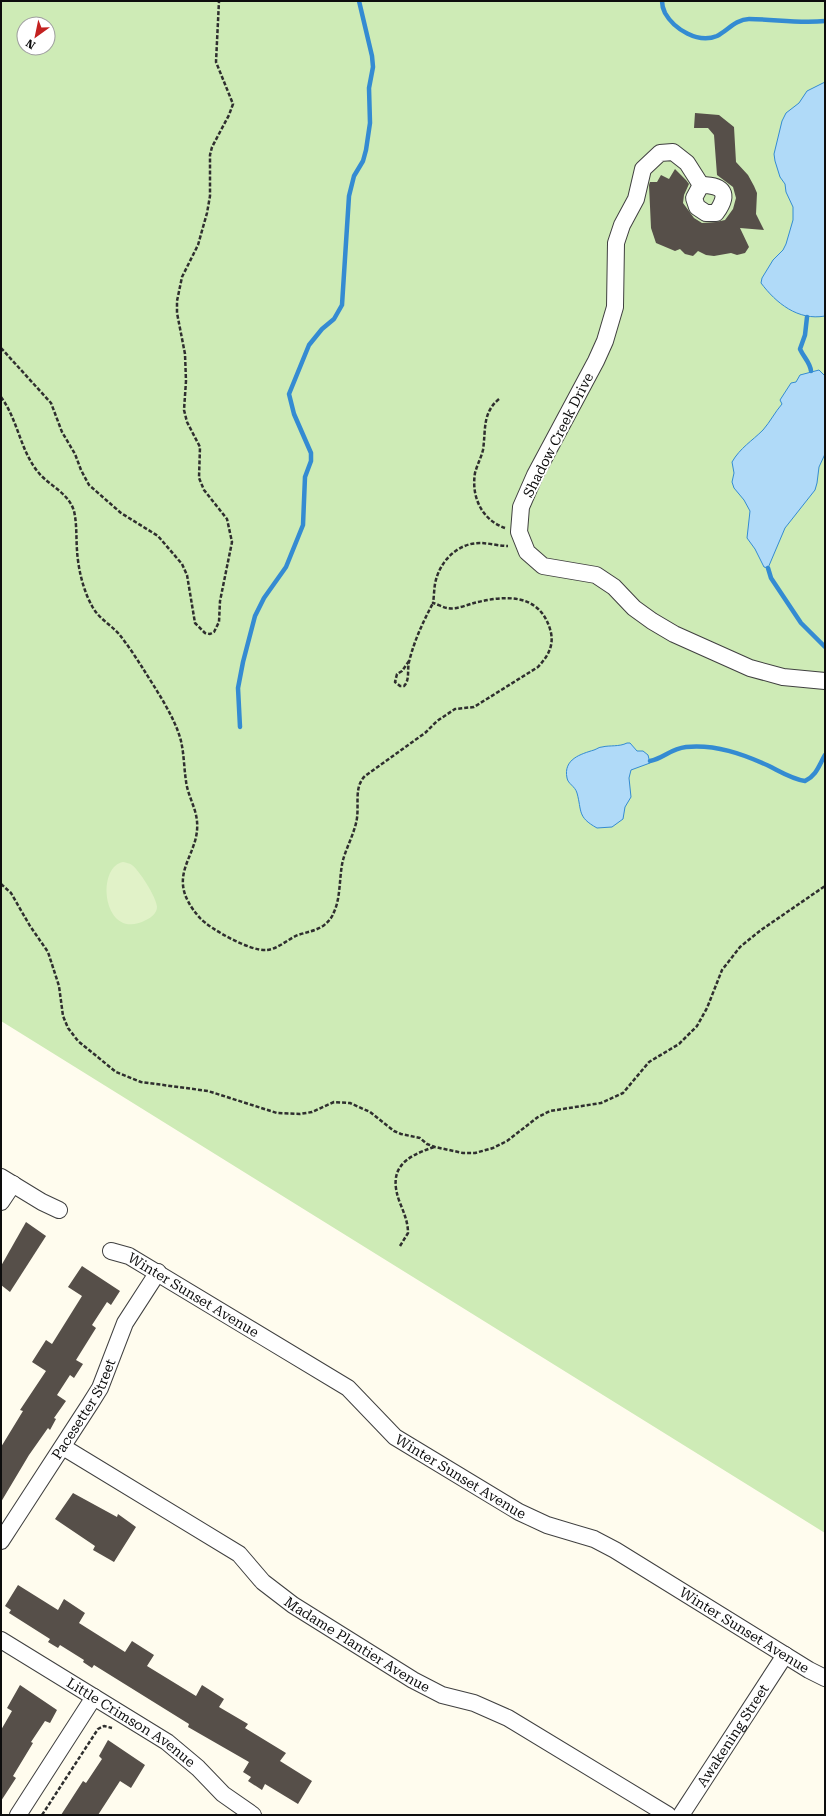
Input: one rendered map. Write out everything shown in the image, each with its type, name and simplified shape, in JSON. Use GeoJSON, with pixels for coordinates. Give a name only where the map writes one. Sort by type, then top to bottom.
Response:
{"type":"FeatureCollection","features":[{"type":"Feature","properties":{"kind":"street","name":"Shadow Creek Drive"},"geometry":{"type":"LineString","coordinates":[[701,185],[687,164],[673,152],[660,153],[643,169],[636,199],[622,225],[616,243],[615,307],[605,341],[596,361],[535,475],[521,508],[520,532],[526,552],[543,566],[596,575],[614,586],[634,608],[674,634],[750,668],[783,677],[825,681]]}},
{"type":"Feature","properties":{"kind":"street"},"geometry":{"type":"LineString","coordinates":[[1,1202],[7,1181],[59,1210]]}},
{"type":"Feature","properties":{"kind":"street","name":"Winter Sunset Avenue"},"geometry":{"type":"LineString","coordinates":[[111,1250],[129,1256],[158,1272],[348,1388],[396,1437],[519,1512],[547,1525],[594,1539],[785,1656],[825,1678]]}},
{"type":"Feature","properties":{"kind":"street","name":"Pacesetter Street"},"geometry":{"type":"LineString","coordinates":[[1,1541],[100,1388],[125,1323],[158,1272]]}},
{"type":"Feature","properties":{"kind":"street","name":"Madame Plantier Avenue"},"geometry":{"type":"LineString","coordinates":[[63,1446],[239,1554],[263,1582],[292,1606],[413,1680],[442,1695],[474,1703],[508,1718],[668,1815]]}},
{"type":"Feature","properties":{"kind":"street","name":"Little Crimson Avenue"},"geometry":{"type":"LineString","coordinates":[[1,1640],[94,1696],[179,1751],[217,1789],[247,1813]]}},
{"type":"Feature","properties":{"kind":"street","name":"Awakening Street"},"geometry":{"type":"LineString","coordinates":[[682,1815],[785,1656]]}},
{"type":"Feature","properties":{"kind":"street"},"geometry":{"type":"LineString","coordinates":[[18,1815],[94,1696]]}},
{"type":"Feature","properties":{"kind":"path"},"geometry":{"type":"LineString","coordinates":[[1,348],[51,403],[62,432],[75,454],[89,485],[121,513],[158,536],[182,564],[187,575],[195,623],[205,633],[210,634],[214,632],[219,622],[220,601],[232,542],[231,533],[227,519],[204,490],[199,478],[200,448],[184,410],[186,381],[185,354],[177,313],[177,301],[182,277],[198,245],[207,214],[210,196],[210,155],[212,147],[233,104],[216,62],[219,1]]}},
{"type":"Feature","properties":{"kind":"path"},"geometry":{"type":"LineString","coordinates":[[1,397],[11,413],[24,447],[34,467],[43,478],[64,495],[71,504],[76,522],[78,558],[92,606],[100,618],[119,635],[133,655],[159,696],[181,742],[186,784],[198,820],[194,843],[185,863],[182,883],[184,894],[206,923],[240,942],[256,949],[268,950],[291,938],[314,931],[326,923],[335,911],[344,858],[357,820],[358,787],[360,781],[389,758],[425,734],[437,721],[451,711],[458,708],[474,707],[538,667],[550,651],[552,638],[547,621],[540,611],[530,603],[520,598],[491,600],[453,608],[448,608],[433,603]]}},
{"type":"Feature","properties":{"kind":"path"},"geometry":{"type":"LineString","coordinates":[[499,399],[489,409],[482,451],[475,473],[474,488],[479,506],[487,518],[507,529]]}},
{"type":"Feature","properties":{"kind":"path"},"geometry":{"type":"LineString","coordinates":[[409,661],[395,676],[395,682],[400,686],[404,686],[407,681],[409,661],[416,637],[433,603],[435,584],[439,572],[447,559],[463,546],[479,543],[504,546],[513,545]]}},
{"type":"Feature","properties":{"kind":"path"},"geometry":{"type":"LineString","coordinates":[[1,884],[11,893],[30,926],[48,952],[60,986],[63,1016],[68,1028],[78,1041],[109,1068],[141,1082],[208,1091],[277,1113],[300,1114],[312,1112],[334,1102],[350,1103],[370,1112],[394,1131],[420,1138],[427,1144],[435,1147],[463,1153],[485,1151],[507,1141],[538,1117],[550,1111],[601,1103],[622,1093],[648,1062],[679,1044],[696,1026],[708,1008],[722,970],[740,947],[825,886]]}},
{"type":"Feature","properties":{"kind":"path"},"geometry":{"type":"LineString","coordinates":[[400,1246],[408,1233],[405,1212],[398,1194],[396,1180],[398,1171],[408,1158],[435,1147]]}},
{"type":"Feature","properties":{"kind":"path"},"geometry":{"type":"LineString","coordinates":[[42,1815],[98,1730],[104,1726],[111,1727],[115,1730]]}},
{"type":"Feature","properties":{"kind":"green space"},"geometry":{"type":"Polygon","coordinates":[[[1,1],[825,1],[825,1533],[1,1021],[1,1]]]}},
{"type":"Feature","properties":{"kind":"green space"},"geometry":{"type":"Polygon","coordinates":[[[123,862],[129,863],[139,872],[151,891],[157,907],[155,913],[150,918],[132,924],[120,921],[112,913],[108,902],[107,889],[109,876],[114,867],[123,862]]]}},
{"type":"Feature","properties":{"kind":"water"},"geometry":{"type":"Polygon","coordinates":[[[825,82],[825,316],[815,317],[806,316],[788,309],[781,304],[761,283],[762,278],[773,260],[783,250],[793,220],[793,207],[786,192],[785,184],[780,177],[774,154],[782,121],[786,113],[799,103],[807,91],[825,82]]]}},
{"type":"Feature","properties":{"kind":"water"},"geometry":{"type":"Polygon","coordinates":[[[819,370],[825,376],[825,454],[819,467],[817,483],[815,490],[785,528],[768,568],[764,567],[755,549],[747,538],[750,511],[744,500],[734,488],[732,482],[734,473],[732,462],[742,449],[766,427],[782,404],[780,400],[791,383],[796,382],[800,375],[819,370]]]}},
{"type":"Feature","properties":{"kind":"water"},"geometry":{"type":"Polygon","coordinates":[[[630,743],[637,751],[643,751],[648,755],[650,763],[631,770],[629,778],[631,797],[625,807],[623,819],[612,827],[597,828],[586,820],[581,813],[576,791],[567,778],[566,772],[568,766],[574,758],[584,753],[600,747],[630,743]]]}},
{"type":"Feature","properties":{"kind":"building"},"geometry":{"type":"Polygon","coordinates":[[[695,113],[719,115],[734,127],[736,162],[748,175],[757,193],[756,214],[764,230],[740,228],[749,247],[745,253],[737,255],[731,253],[714,256],[706,255],[698,251],[693,256],[685,254],[680,249],[675,251],[656,243],[651,228],[649,185],[650,182],[657,182],[661,175],[669,179],[675,169],[686,180],[689,184],[684,195],[683,203],[694,218],[702,223],[725,220],[733,209],[736,198],[733,187],[717,175],[714,135],[708,128],[694,128],[695,113]]]}},
{"type":"Feature","properties":{"kind":"building"},"geometry":{"type":"Polygon","coordinates":[[[26,1222],[46,1236],[10,1292],[1,1285],[1,1266],[26,1222]]]}},
{"type":"Feature","properties":{"kind":"building"},"geometry":{"type":"Polygon","coordinates":[[[82,1266],[120,1291],[111,1305],[107,1302],[92,1325],[96,1328],[76,1360],[83,1364],[74,1378],[70,1375],[57,1395],[66,1401],[54,1418],[56,1419],[50,1430],[48,1428],[29,1455],[1,1502],[1,1447],[23,1411],[20,1410],[46,1371],[32,1362],[46,1340],[52,1344],[82,1296],[68,1287],[82,1266]]]}},
{"type":"Feature","properties":{"kind":"building"},"geometry":{"type":"Polygon","coordinates":[[[73,1493],[117,1517],[118,1514],[136,1527],[114,1562],[93,1550],[95,1546],[55,1519],[73,1493]]]}},
{"type":"Feature","properties":{"kind":"building"},"geometry":{"type":"Polygon","coordinates":[[[18,1585],[58,1610],[64,1599],[85,1613],[79,1623],[125,1652],[132,1641],[154,1655],[147,1666],[196,1696],[202,1685],[224,1699],[219,1707],[248,1724],[245,1728],[286,1753],[280,1761],[312,1781],[298,1804],[265,1784],[262,1790],[248,1781],[251,1777],[243,1772],[249,1762],[188,1727],[189,1724],[94,1665],[92,1668],[83,1662],[84,1660],[60,1645],[58,1648],[48,1642],[50,1639],[9,1613],[11,1610],[5,1606],[18,1585]]]}},
{"type":"Feature","properties":{"kind":"building"},"geometry":{"type":"Polygon","coordinates":[[[20,1685],[57,1710],[50,1723],[45,1721],[31,1742],[33,1743],[13,1776],[16,1778],[1,1801],[1,1730],[12,1711],[7,1708],[20,1685]]]}},
{"type":"Feature","properties":{"kind":"building"},"geometry":{"type":"Polygon","coordinates":[[[108,1740],[145,1765],[131,1788],[120,1781],[98,1815],[61,1815],[83,1781],[86,1783],[102,1759],[99,1756],[108,1740]]]}},
{"type":"Feature","properties":{"kind":"waterway"},"geometry":{"type":"LineString","coordinates":[[240,727],[238,688],[255,616],[264,598],[286,567],[303,525],[305,477],[311,461],[311,453],[294,414],[289,394],[309,345],[322,329],[334,319],[342,305],[349,196],[354,176],[363,161],[370,123],[369,88],[373,67],[372,56],[359,1]]}},
{"type":"Feature","properties":{"kind":"waterway"},"geometry":{"type":"LineString","coordinates":[[662,1],[665,13],[674,24],[687,34],[702,38],[717,36],[736,23],[749,19],[806,22],[825,21]]}},
{"type":"Feature","properties":{"kind":"waterway"},"geometry":{"type":"LineString","coordinates":[[807,317],[805,335],[800,349],[808,362],[811,371]]}},
{"type":"Feature","properties":{"kind":"waterway"},"geometry":{"type":"LineString","coordinates":[[768,568],[771,578],[801,623],[825,647]]}},
{"type":"Feature","properties":{"kind":"waterway"},"geometry":{"type":"LineString","coordinates":[[650,761],[680,748],[697,746],[708,747],[739,754],[791,777],[805,781],[815,773],[825,755]]}}]}
